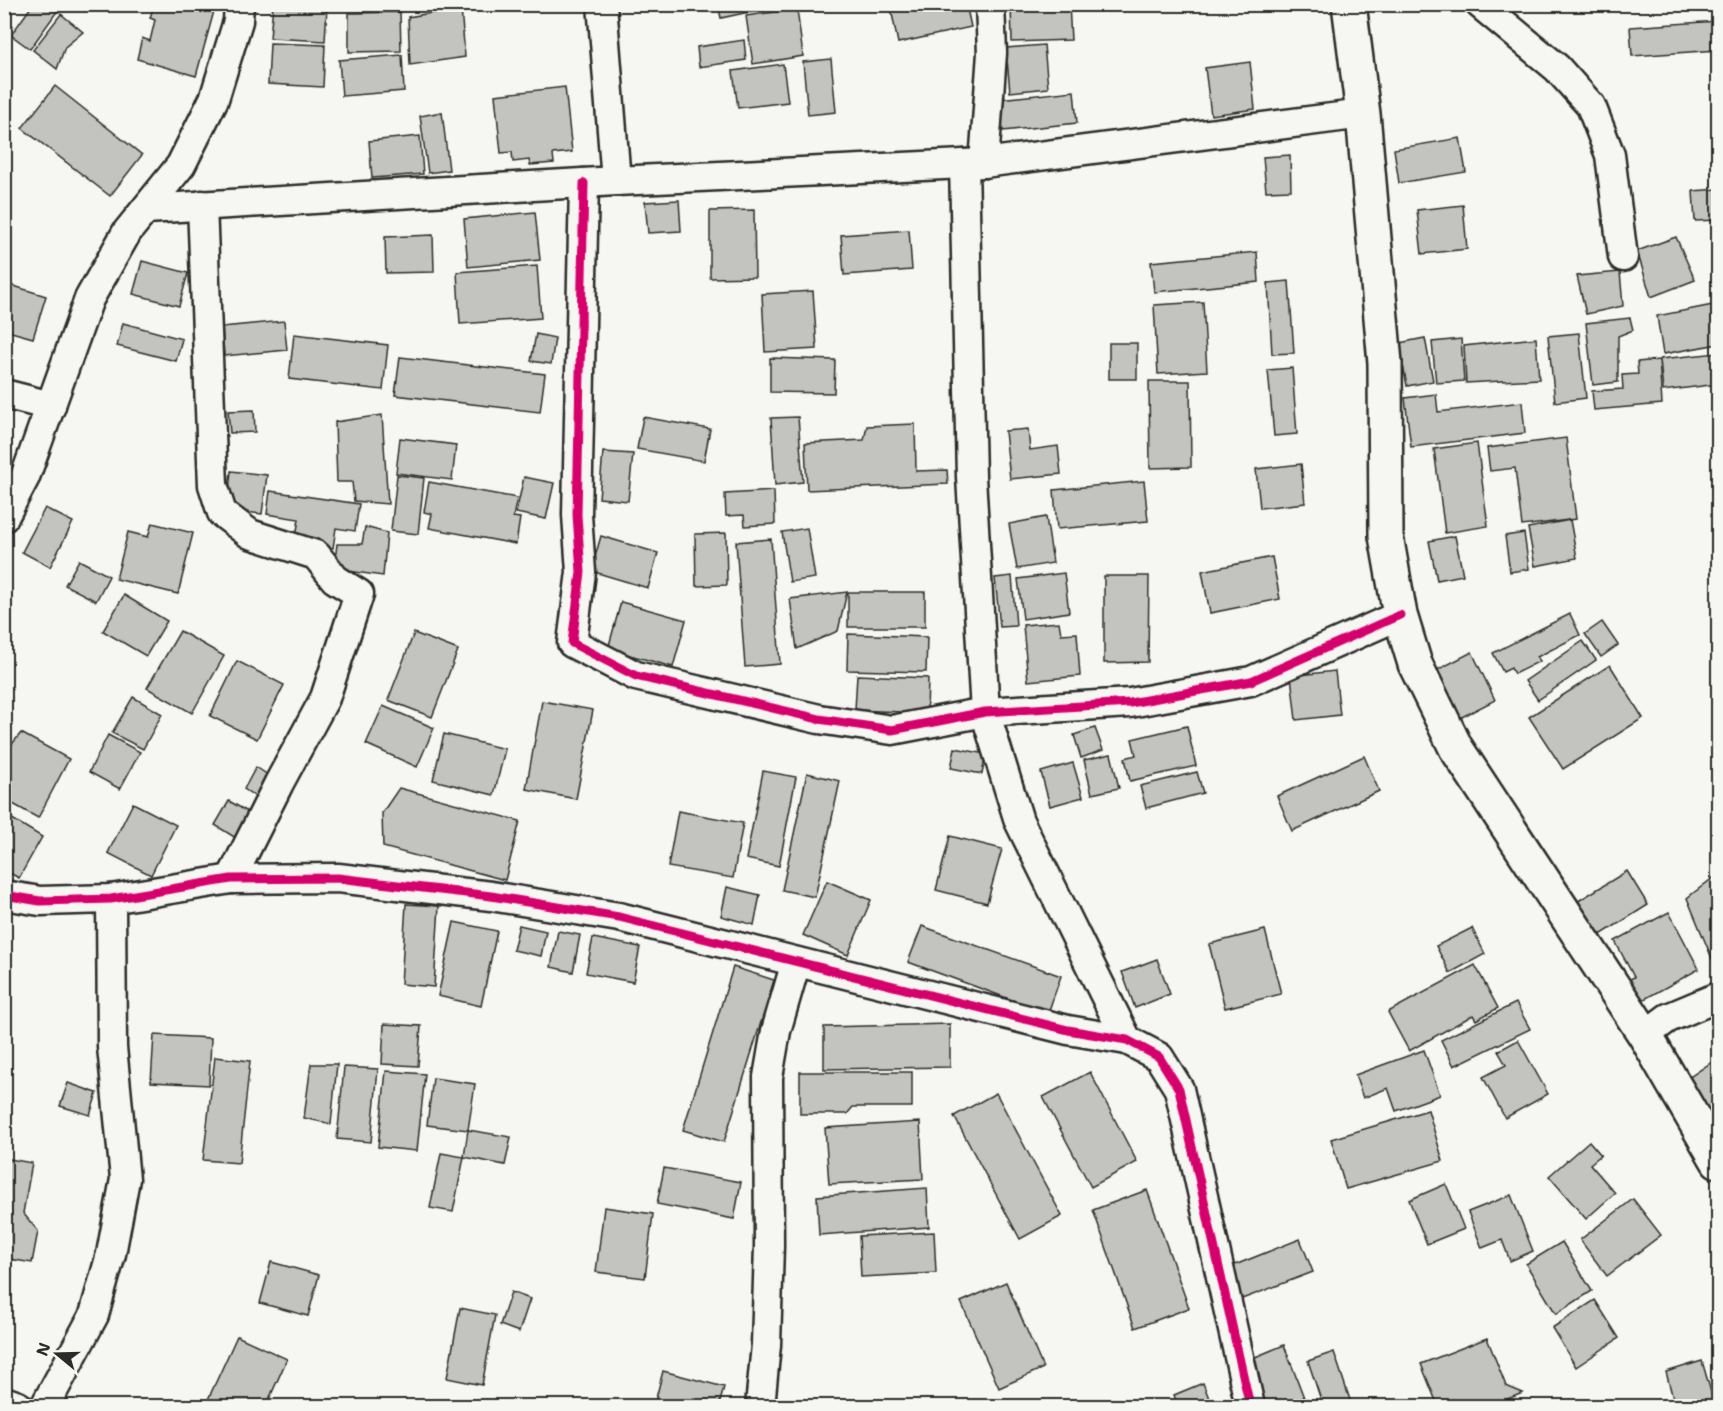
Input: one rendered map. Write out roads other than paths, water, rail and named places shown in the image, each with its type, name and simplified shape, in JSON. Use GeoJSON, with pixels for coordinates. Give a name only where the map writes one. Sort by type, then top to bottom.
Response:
{"type":"FeatureCollection","features":[{"type":"Feature","properties":{"kind":"street"},"geometry":{"type":"LineString","coordinates":[[4,517],[25,477],[89,299],[127,232],[181,165],[214,99],[238,21],[239,4]]}},
{"type":"Feature","properties":{"kind":"street"},"geometry":{"type":"LineString","coordinates":[[602,4],[616,181]]}},
{"type":"Feature","properties":{"kind":"street"},"geometry":{"type":"LineString","coordinates":[[990,4],[992,53],[974,164],[971,477],[985,712],[1019,821],[1127,1040]]}},
{"type":"Feature","properties":{"kind":"street"},"geometry":{"type":"LineString","coordinates":[[1349,4],[1363,114],[1385,363],[1386,536],[1400,615],[1415,663],[1456,748],[1646,1035],[1719,1161]]}},
{"type":"Feature","properties":{"kind":"street"},"geometry":{"type":"LineString","coordinates":[[1480,4],[1557,68],[1591,106],[1610,155],[1623,257]]}},
{"type":"Feature","properties":{"kind":"street"},"geometry":{"type":"LineString","coordinates":[[146,209],[616,181],[974,164],[1363,114]]}},
{"type":"Feature","properties":{"kind":"street"},"geometry":{"type":"LineString","coordinates":[[584,183],[578,515],[581,572],[572,643],[636,676],[819,719],[892,730],[985,712],[1130,703],[1251,681],[1400,615]]}},
{"type":"Feature","properties":{"kind":"street"},"geometry":{"type":"LineString","coordinates":[[202,206],[213,484],[222,513],[250,534],[316,555],[335,579],[359,594],[325,698],[231,879]]}},
{"type":"Feature","properties":{"kind":"street"},"geometry":{"type":"LineString","coordinates":[[4,394],[51,406]]}},
{"type":"Feature","properties":{"kind":"street"},"geometry":{"type":"LineString","coordinates":[[4,895],[40,902],[111,899],[231,879],[338,878],[491,896],[619,917],[1068,1030],[1127,1040],[1159,1057],[1179,1089],[1250,1407]]}},
{"type":"Feature","properties":{"kind":"street"},"geometry":{"type":"LineString","coordinates":[[45,1407],[94,1315],[111,1254],[125,1179],[112,1047],[111,899]]}},
{"type":"Feature","properties":{"kind":"street"},"geometry":{"type":"LineString","coordinates":[[760,1407],[766,1345],[770,1246],[768,1077],[776,1030],[796,962]]}},
{"type":"Feature","properties":{"kind":"street"},"geometry":{"type":"LineString","coordinates":[[1068,1030],[1100,989]]}},
{"type":"Feature","properties":{"kind":"street"},"geometry":{"type":"LineString","coordinates":[[1646,1035],[1668,1018],[1719,997]]}},
{"type":"Feature","properties":{"kind":"street"},"geometry":{"type":"LineString","coordinates":[[4,1401],[18,1407]]}}]}
